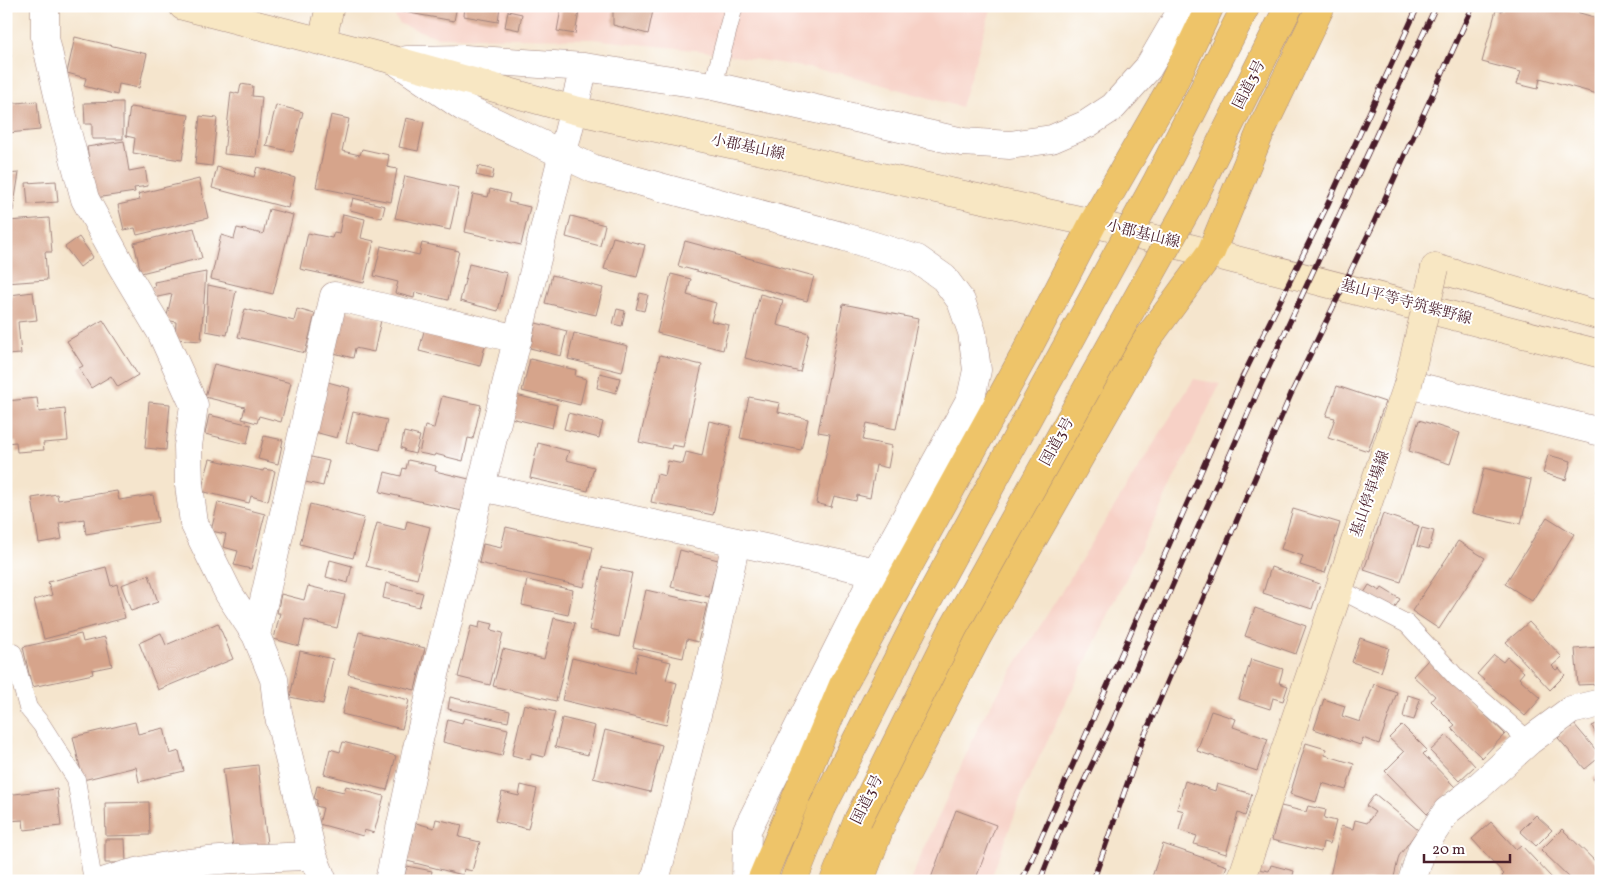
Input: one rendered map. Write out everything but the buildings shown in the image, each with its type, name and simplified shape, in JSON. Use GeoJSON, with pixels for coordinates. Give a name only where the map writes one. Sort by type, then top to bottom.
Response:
{"type":"FeatureCollection","features":[{"type":"Feature","properties":{"kind":"highway"},"geometry":{"type":"LineString","coordinates":[[761,881],[843,685],[1025,354],[1093,223],[1172,86],[1210,6]]}},
{"type":"Feature","properties":{"kind":"highway"},"geometry":{"type":"LineString","coordinates":[[793,881],[822,808],[920,615],[1156,183],[1246,6]]}},
{"type":"Feature","properties":{"kind":"highway","name":"国道3号"},"geometry":{"type":"LineString","coordinates":[[834,881],[858,820],[953,629],[1191,202],[1289,6]]}},
{"type":"Feature","properties":{"kind":"highway"},"geometry":{"type":"LineString","coordinates":[[860,881],[884,817],[976,639],[1146,341],[1211,252],[1260,134],[1321,6]]}},
{"type":"Feature","properties":{"kind":"main road","name":"小郡基山線"},"geometry":{"type":"LineString","coordinates":[[183,6],[394,60],[574,110],[1093,223],[1211,252]]}},
{"type":"Feature","properties":{"kind":"main road"},"geometry":{"type":"LineString","coordinates":[[322,41],[330,6]]}},
{"type":"Feature","properties":{"kind":"main road","name":"基山平等寺筑紫野線"},"geometry":{"type":"LineString","coordinates":[[1211,252],[1601,354]]}},
{"type":"Feature","properties":{"kind":"main road","name":"基山停車場線"},"geometry":{"type":"LineString","coordinates":[[1241,881],[1408,384],[1435,268],[1601,316]]}},
{"type":"Feature","properties":{"kind":"street"},"geometry":{"type":"LineString","coordinates":[[45,6],[45,38],[85,198],[161,332],[194,405],[188,446],[189,485],[194,523],[229,594],[256,635],[274,679],[278,713],[318,869],[240,858],[176,865],[125,874],[106,881]]}},
{"type":"Feature","properties":{"kind":"street"},"geometry":{"type":"LineString","coordinates":[[394,60],[465,59],[584,67],[713,86],[963,142],[1010,145],[1052,139],[1087,124],[1113,107],[1148,68],[1184,6]]}},
{"type":"Feature","properties":{"kind":"street"},"geometry":{"type":"LineString","coordinates":[[394,60],[463,107],[594,169],[845,237],[917,259],[944,278],[961,301],[972,332],[977,370],[971,398],[876,572],[747,830],[746,881]]}},
{"type":"Feature","properties":{"kind":"street"},"geometry":{"type":"LineString","coordinates":[[389,881],[418,748],[584,67]]}},
{"type":"Feature","properties":{"kind":"street"},"geometry":{"type":"LineString","coordinates":[[256,635],[334,296],[518,339]]}},
{"type":"Feature","properties":{"kind":"street"},"geometry":{"type":"LineString","coordinates":[[1408,384],[1601,432]]}},
{"type":"Feature","properties":{"kind":"street"},"geometry":{"type":"LineString","coordinates":[[481,487],[876,572]]}},
{"type":"Feature","properties":{"kind":"street"},"geometry":{"type":"LineString","coordinates":[[655,881],[710,664],[736,542]]}},
{"type":"Feature","properties":{"kind":"street"},"geometry":{"type":"LineString","coordinates":[[1412,881],[1422,849],[1447,811],[1478,787],[1530,741],[1571,710],[1601,703]]}},
{"type":"Feature","properties":{"kind":"lane"},"geometry":{"type":"LineString","coordinates":[[713,86],[734,6]]}},
{"type":"Feature","properties":{"kind":"lane"},"geometry":{"type":"LineString","coordinates":[[1339,589],[1407,624],[1457,678],[1530,741]]}},
{"type":"Feature","properties":{"kind":"lane"},"geometry":{"type":"LineString","coordinates":[[6,650],[13,653],[28,708],[41,724],[76,779],[93,881]]}},
{"type":"Feature","properties":{"kind":"shaded area"},"geometry":{"type":"Polygon","coordinates":[[[388,6],[992,6],[961,107],[840,73],[704,51],[592,39],[437,37],[400,24],[388,6]]]}},
{"type":"Feature","properties":{"kind":"shaded area"},"geometry":{"type":"Polygon","coordinates":[[[1194,379],[1220,384],[1025,787],[990,881],[910,881],[982,719],[1194,379]]]}},
{"type":"Feature","properties":{"kind":"railway"},"geometry":{"type":"LineString","coordinates":[[1022,881],[1242,378],[1326,208],[1418,6]]}},
{"type":"Feature","properties":{"kind":"railway"},"geometry":{"type":"LineString","coordinates":[[1040,881],[1058,835],[1111,725],[1261,384],[1436,6]]}},
{"type":"Feature","properties":{"kind":"railway"},"geometry":{"type":"LineString","coordinates":[[1093,881],[1143,739],[1291,394],[1371,229],[1473,6]]}}]}
